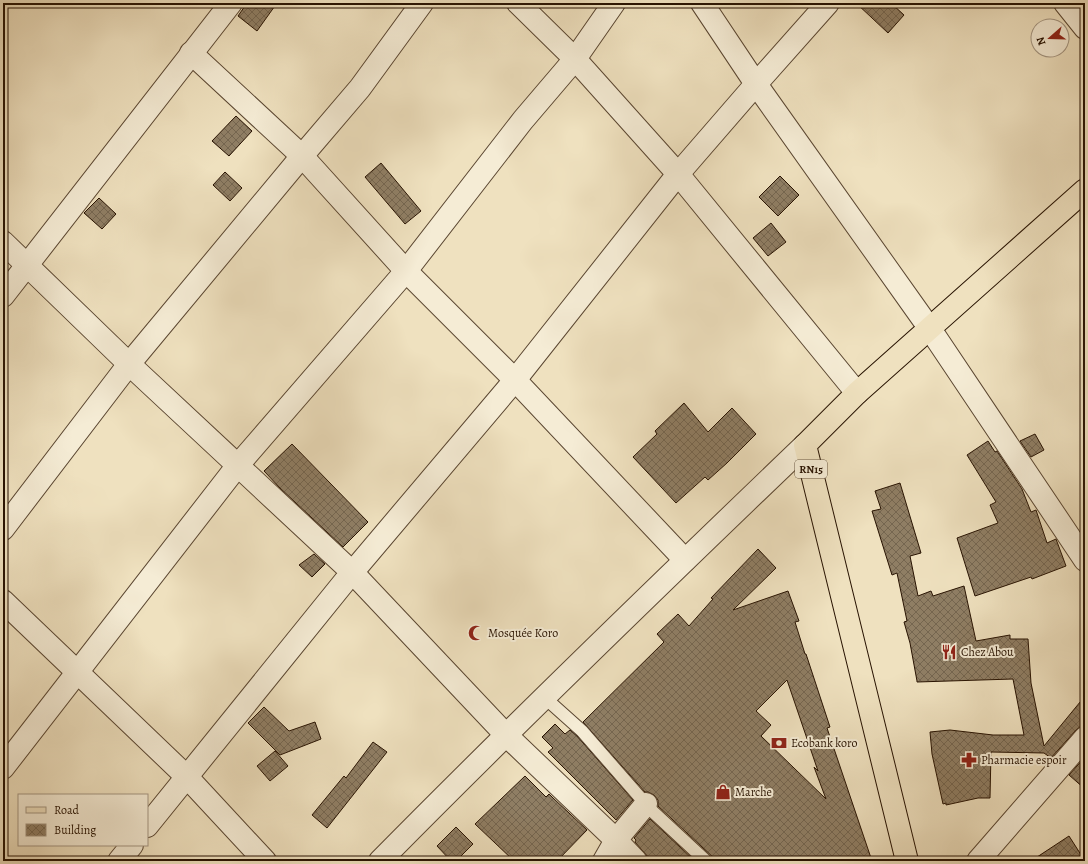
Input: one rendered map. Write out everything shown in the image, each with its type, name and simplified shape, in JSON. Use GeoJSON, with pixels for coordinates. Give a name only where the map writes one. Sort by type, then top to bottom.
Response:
{"type":"FeatureCollection","features":[{"type":"Feature","properties":{"kind":"main road","name":"RN15"},"geometry":{"type":"LineString","coordinates":[[907,861],[805,445],[857,393],[1085,190]]}},
{"type":"Feature","properties":{"kind":"street"},"geometry":{"type":"LineString","coordinates":[[3,296],[230,3]]}},
{"type":"Feature","properties":{"kind":"street"},"geometry":{"type":"LineString","coordinates":[[3,529],[129,364],[360,88],[422,3]]}},
{"type":"Feature","properties":{"kind":"street"},"geometry":{"type":"LineString","coordinates":[[518,3],[575,59],[678,174],[857,393]]}},
{"type":"Feature","properties":{"kind":"street"},"geometry":{"type":"LineString","coordinates":[[3,768],[238,465],[406,271],[523,120],[575,59],[614,3]]}},
{"type":"Feature","properties":{"kind":"street"},"geometry":{"type":"LineString","coordinates":[[702,3],[756,84],[930,329],[1085,560]]}},
{"type":"Feature","properties":{"kind":"street"},"geometry":{"type":"LineString","coordinates":[[148,825],[352,572],[515,380],[678,174],[828,3]]}},
{"type":"Feature","properties":{"kind":"street"},"geometry":{"type":"LineString","coordinates":[[1065,3],[1085,28]]}},
{"type":"Feature","properties":{"kind":"street"},"geometry":{"type":"LineString","coordinates":[[191,53],[302,156],[406,271],[515,380],[685,560]]}},
{"type":"Feature","properties":{"kind":"street"},"geometry":{"type":"LineString","coordinates":[[3,242],[129,364],[352,572],[506,735],[636,861]]}},
{"type":"Feature","properties":{"kind":"street"},"geometry":{"type":"LineString","coordinates":[[380,861],[544,697],[805,445]]}},
{"type":"Feature","properties":{"kind":"street"},"geometry":{"type":"LineString","coordinates":[[3,601],[76,673],[187,777],[265,861]]}},
{"type":"Feature","properties":{"kind":"street"},"geometry":{"type":"LineString","coordinates":[[978,861],[1085,738]]}},
{"type":"Feature","properties":{"kind":"street"},"geometry":{"type":"LineString","coordinates":[[604,861],[616,840],[646,804]]}},
{"type":"Feature","properties":{"kind":"street"},"geometry":{"type":"LineString","coordinates":[[119,861],[131,846]]}},
{"type":"Feature","properties":{"kind":"lane"},"geometry":{"type":"LineString","coordinates":[[544,697],[582,731],[656,816],[706,861]]}},
{"type":"Feature","properties":{"kind":"building"},"geometry":{"type":"Polygon","coordinates":[[[247,3],[277,3],[257,31],[238,16],[247,3]]]}},
{"type":"Feature","properties":{"kind":"building"},"geometry":{"type":"Polygon","coordinates":[[[856,3],[891,3],[904,15],[888,33],[856,3]]]}},
{"type":"Feature","properties":{"kind":"building"},"geometry":{"type":"Polygon","coordinates":[[[236,116],[252,131],[229,156],[212,141],[236,116]]]}},
{"type":"Feature","properties":{"kind":"building"},"geometry":{"type":"Polygon","coordinates":[[[381,163],[421,211],[405,224],[365,177],[381,163]]]}},
{"type":"Feature","properties":{"kind":"building"},"geometry":{"type":"Polygon","coordinates":[[[225,172],[242,188],[230,201],[213,185],[225,172]]]}},
{"type":"Feature","properties":{"kind":"building"},"geometry":{"type":"Polygon","coordinates":[[[780,176],[799,195],[778,216],[759,197],[780,176]]]}},
{"type":"Feature","properties":{"kind":"building"},"geometry":{"type":"Polygon","coordinates":[[[99,198],[116,214],[102,229],[84,213],[99,198]]]}},
{"type":"Feature","properties":{"kind":"building"},"geometry":{"type":"Polygon","coordinates":[[[771,223],[786,242],[768,256],[753,238],[771,223]]]}},
{"type":"Feature","properties":{"kind":"building"},"geometry":{"type":"Polygon","coordinates":[[[684,403],[708,432],[732,408],[756,434],[708,480],[705,477],[676,503],[633,457],[657,434],[655,431],[684,403]]]}},
{"type":"Feature","properties":{"kind":"building"},"geometry":{"type":"Polygon","coordinates":[[[1035,434],[1044,450],[1031,457],[1020,441],[1035,434]]]}},
{"type":"Feature","properties":{"kind":"building"},"geometry":{"type":"Polygon","coordinates":[[[988,441],[995,452],[997,451],[1022,489],[1031,512],[1036,510],[1047,543],[1056,539],[1066,566],[1032,579],[1031,577],[975,596],[957,538],[998,523],[990,505],[996,502],[967,455],[988,441]]]}},
{"type":"Feature","properties":{"kind":"building"},"geometry":{"type":"Polygon","coordinates":[[[292,444],[368,522],[343,547],[264,471],[292,444]]]}},
{"type":"Feature","properties":{"kind":"building"},"geometry":{"type":"Polygon","coordinates":[[[900,483],[921,553],[910,556],[918,596],[931,591],[933,596],[964,586],[976,641],[1010,635],[1010,639],[1028,639],[1031,683],[1044,746],[1085,696],[1085,726],[1081,726],[1076,730],[1051,758],[1044,753],[991,752],[990,798],[978,798],[946,805],[946,803],[943,804],[932,754],[930,732],[950,730],[993,735],[1024,735],[1013,679],[917,682],[910,643],[904,622],[907,621],[897,573],[892,575],[872,511],[881,509],[875,491],[900,483]]]}},
{"type":"Feature","properties":{"kind":"building"},"geometry":{"type":"Polygon","coordinates":[[[758,549],[776,568],[733,610],[788,591],[799,621],[795,622],[830,727],[827,728],[872,861],[717,861],[658,806],[658,800],[654,795],[645,792],[583,722],[664,642],[657,634],[678,614],[689,626],[713,599],[711,598],[758,549]],[[787,680],[756,711],[771,725],[761,736],[826,799],[814,767],[818,771],[787,680]]]}},
{"type":"Feature","properties":{"kind":"building"},"geometry":{"type":"Polygon","coordinates":[[[314,554],[325,564],[312,577],[299,565],[314,554]]]}},
{"type":"Feature","properties":{"kind":"building"},"geometry":{"type":"Polygon","coordinates":[[[264,707],[289,731],[315,722],[321,739],[280,755],[248,723],[264,707]]]}},
{"type":"Feature","properties":{"kind":"building"},"geometry":{"type":"Polygon","coordinates":[[[555,724],[565,734],[570,730],[577,736],[633,800],[616,820],[548,752],[553,748],[542,737],[555,724]]]}},
{"type":"Feature","properties":{"kind":"building"},"geometry":{"type":"Polygon","coordinates":[[[373,742],[387,752],[327,828],[312,815],[344,776],[346,778],[373,742]]]}},
{"type":"Feature","properties":{"kind":"building"},"geometry":{"type":"Polygon","coordinates":[[[275,751],[288,766],[270,781],[257,766],[275,751]]]}},
{"type":"Feature","properties":{"kind":"building"},"geometry":{"type":"Polygon","coordinates":[[[1085,757],[1085,789],[1069,775],[1085,757]]]}},
{"type":"Feature","properties":{"kind":"building"},"geometry":{"type":"Polygon","coordinates":[[[525,776],[546,797],[549,794],[587,830],[557,861],[514,861],[475,824],[525,776]]]}},
{"type":"Feature","properties":{"kind":"building"},"geometry":{"type":"Polygon","coordinates":[[[650,819],[694,861],[654,861],[647,856],[635,842],[636,840],[634,838],[650,819]]]}},
{"type":"Feature","properties":{"kind":"building"},"geometry":{"type":"Polygon","coordinates":[[[456,827],[473,844],[456,861],[451,861],[437,846],[456,827]]]}},
{"type":"Feature","properties":{"kind":"building"},"geometry":{"type":"Polygon","coordinates":[[[1069,836],[1085,861],[1031,861],[1069,836]]]}},
{"type":"Feature","properties":{"kind":"place","name":"Mosquée Koro"},"geometry":{"type":"Point","coordinates":[476,633]}},
{"type":"Feature","properties":{"kind":"place","name":"Chez Abou"},"geometry":{"type":"Point","coordinates":[949,652]}},
{"type":"Feature","properties":{"kind":"place","name":"Ecobank koro"},"geometry":{"type":"Point","coordinates":[779,743]}},
{"type":"Feature","properties":{"kind":"place","name":"Pharmacie espoir"},"geometry":{"type":"Point","coordinates":[969,760]}},
{"type":"Feature","properties":{"kind":"place","name":"Marche"},"geometry":{"type":"Point","coordinates":[723,792]}}]}
